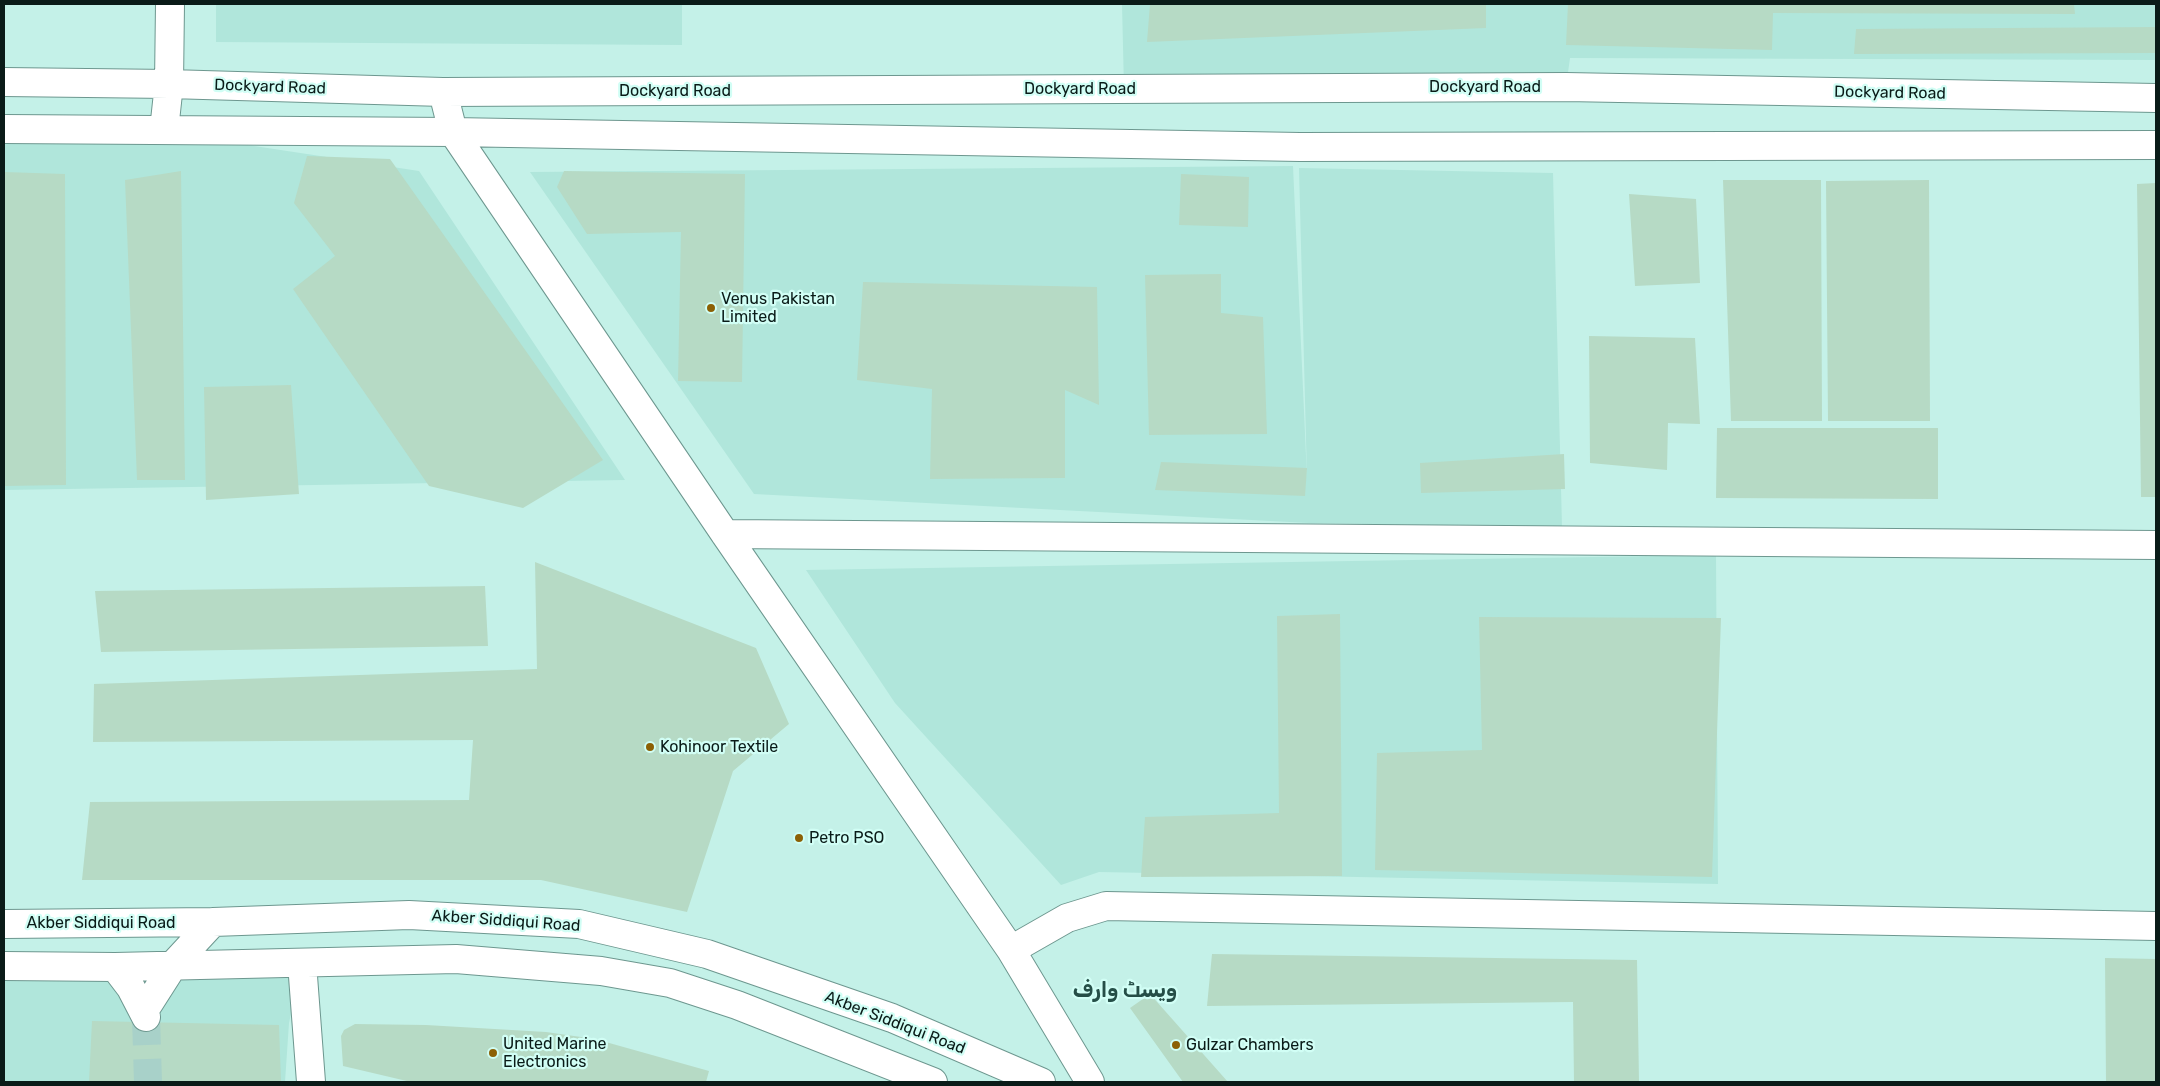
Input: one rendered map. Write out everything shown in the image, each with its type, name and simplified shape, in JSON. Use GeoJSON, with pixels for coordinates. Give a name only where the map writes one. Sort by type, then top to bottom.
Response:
{"type":"FeatureCollection","features":[{"type":"Feature","properties":{"kind":"street"},"geometry":{"type":"LineString","coordinates":[[164,130],[169,84],[170,4]]}},
{"type":"Feature","properties":{"kind":"street","name":"Dockyard Road"},"geometry":{"type":"LineString","coordinates":[[4,82],[169,84],[443,92],[1566,87],[2156,98]]}},
{"type":"Feature","properties":{"kind":"street"},"geometry":{"type":"LineString","coordinates":[[443,92],[453,132],[725,534],[1011,950],[1090,1082]]}},
{"type":"Feature","properties":{"kind":"street"},"geometry":{"type":"LineString","coordinates":[[4,129],[453,132],[1300,147],[2156,145]]}},
{"type":"Feature","properties":{"kind":"street"},"geometry":{"type":"LineString","coordinates":[[725,534],[2156,545]]}},
{"type":"Feature","properties":{"kind":"street"},"geometry":{"type":"LineString","coordinates":[[1011,950],[1067,918],[1106,906],[2156,926]]}},
{"type":"Feature","properties":{"kind":"street","name":"Akber Siddiqui Road"},"geometry":{"type":"LineString","coordinates":[[4,924],[213,922],[409,915],[580,924],[707,954],[892,1018],[1041,1082]]}},
{"type":"Feature","properties":{"kind":"street"},"geometry":{"type":"LineString","coordinates":[[115,967],[131,988],[145,1014],[174,964],[213,922]]}},
{"type":"Feature","properties":{"kind":"street"},"geometry":{"type":"LineString","coordinates":[[4,966],[115,967],[174,964],[456,959],[563,967],[640,976],[670,983],[756,1012],[933,1082]]}},
{"type":"Feature","properties":{"kind":"street"},"geometry":{"type":"LineString","coordinates":[[302,963],[312,1082]]}},
{"type":"Feature","properties":{"kind":"shaded area"},"geometry":{"type":"Polygon","coordinates":[[[216,4],[682,4],[682,45],[216,42],[216,4]]]}},
{"type":"Feature","properties":{"kind":"shaded area"},"geometry":{"type":"Polygon","coordinates":[[[1122,4],[2156,4],[2156,60],[1570,58],[1566,87],[1124,89],[1122,4]]]}},
{"type":"Feature","properties":{"kind":"shaded area"},"geometry":{"type":"Polygon","coordinates":[[[4,131],[162,132],[419,171],[625,480],[4,490],[4,131]]]}},
{"type":"Feature","properties":{"kind":"shaded area"},"geometry":{"type":"Polygon","coordinates":[[[1293,166],[1307,478],[1299,168],[1553,173],[1562,527],[1309,523],[754,494],[530,172],[1293,166]]]}},
{"type":"Feature","properties":{"kind":"shaded area"},"geometry":{"type":"Polygon","coordinates":[[[1716,555],[1718,884],[1099,872],[1061,885],[895,703],[806,570],[1716,555]]]}},
{"type":"Feature","properties":{"kind":"shaded area"},"geometry":{"type":"Polygon","coordinates":[[[4,961],[302,963],[289,1023],[285,1082],[4,1082],[4,961]]]}},
{"type":"Feature","properties":{"kind":"building"},"geometry":{"type":"Polygon","coordinates":[[[1150,4],[1486,4],[1486,28],[1147,42],[1150,4]]]}},
{"type":"Feature","properties":{"kind":"building"},"geometry":{"type":"Polygon","coordinates":[[[1568,4],[2074,4],[2075,14],[1773,13],[1772,50],[1566,45],[1568,4]]]}},
{"type":"Feature","properties":{"kind":"building"},"geometry":{"type":"Polygon","coordinates":[[[2156,27],[2156,53],[1854,54],[1856,29],[2156,27]]]}},
{"type":"Feature","properties":{"kind":"building"},"geometry":{"type":"Polygon","coordinates":[[[307,156],[390,159],[603,460],[523,508],[429,486],[293,289],[335,256],[294,203],[307,156]]]}},
{"type":"Feature","properties":{"kind":"building"},"geometry":{"type":"Polygon","coordinates":[[[181,171],[185,480],[137,480],[125,180],[181,171]]]}},
{"type":"Feature","properties":{"kind":"building","name":"Venus Pakistan Limited"},"geometry":{"type":"Polygon","coordinates":[[[564,171],[745,174],[742,382],[678,381],[681,232],[587,234],[557,187],[564,171]]]}},
{"type":"Feature","properties":{"kind":"building"},"geometry":{"type":"Polygon","coordinates":[[[4,172],[65,174],[66,485],[4,486],[4,172]]]}},
{"type":"Feature","properties":{"kind":"building"},"geometry":{"type":"Polygon","coordinates":[[[1181,174],[1249,177],[1248,227],[1179,225],[1181,174]]]}},
{"type":"Feature","properties":{"kind":"building"},"geometry":{"type":"Polygon","coordinates":[[[1723,180],[1821,180],[1822,421],[1731,421],[1723,180]]]}},
{"type":"Feature","properties":{"kind":"building"},"geometry":{"type":"Polygon","coordinates":[[[1929,180],[1930,421],[1828,421],[1826,181],[1929,180]]]}},
{"type":"Feature","properties":{"kind":"building"},"geometry":{"type":"Polygon","coordinates":[[[2156,183],[2156,497],[2141,497],[2137,184],[2156,183]]]}},
{"type":"Feature","properties":{"kind":"building"},"geometry":{"type":"Polygon","coordinates":[[[1629,194],[1696,199],[1700,283],[1635,286],[1629,194]]]}},
{"type":"Feature","properties":{"kind":"building"},"geometry":{"type":"Polygon","coordinates":[[[1221,274],[1221,313],[1263,317],[1267,434],[1149,435],[1145,275],[1221,274]]]}},
{"type":"Feature","properties":{"kind":"building"},"geometry":{"type":"Polygon","coordinates":[[[863,282],[1097,287],[1099,405],[1065,390],[1065,478],[930,479],[932,389],[857,380],[863,282]]]}},
{"type":"Feature","properties":{"kind":"building"},"geometry":{"type":"Polygon","coordinates":[[[1589,336],[1695,338],[1700,424],[1668,423],[1667,470],[1590,463],[1589,336]]]}},
{"type":"Feature","properties":{"kind":"building"},"geometry":{"type":"Polygon","coordinates":[[[291,385],[299,494],[206,500],[204,387],[291,385]]]}},
{"type":"Feature","properties":{"kind":"building"},"geometry":{"type":"Polygon","coordinates":[[[1717,428],[1938,428],[1938,499],[1716,498],[1717,428]]]}},
{"type":"Feature","properties":{"kind":"building"},"geometry":{"type":"Polygon","coordinates":[[[1564,454],[1565,489],[1421,493],[1420,463],[1564,454]]]}},
{"type":"Feature","properties":{"kind":"building"},"geometry":{"type":"Polygon","coordinates":[[[1161,462],[1307,468],[1305,496],[1155,490],[1161,462]]]}},
{"type":"Feature","properties":{"kind":"building"},"geometry":{"type":"Polygon","coordinates":[[[535,562],[756,648],[789,724],[733,771],[687,912],[541,880],[82,880],[90,802],[469,800],[473,740],[93,742],[94,684],[537,669],[535,562]]]}},
{"type":"Feature","properties":{"kind":"building"},"geometry":{"type":"Polygon","coordinates":[[[485,586],[488,646],[101,652],[95,591],[485,586]]]}},
{"type":"Feature","properties":{"kind":"building"},"geometry":{"type":"Polygon","coordinates":[[[1340,614],[1342,876],[1141,877],[1145,817],[1279,813],[1277,616],[1340,614]]]}},
{"type":"Feature","properties":{"kind":"building"},"geometry":{"type":"Polygon","coordinates":[[[1479,617],[1721,618],[1712,877],[1375,870],[1377,753],[1482,750],[1479,617]]]}},
{"type":"Feature","properties":{"kind":"building"},"geometry":{"type":"Polygon","coordinates":[[[1212,954],[1637,960],[1639,1082],[1574,1082],[1573,1002],[1207,1006],[1212,954]]]}},
{"type":"Feature","properties":{"kind":"building"},"geometry":{"type":"Polygon","coordinates":[[[2105,958],[2156,959],[2156,1082],[2106,1082],[2105,958]]]}},
{"type":"Feature","properties":{"kind":"building","name":"Gulzar Chambers"},"geometry":{"type":"Polygon","coordinates":[[[1150,994],[1228,1082],[1183,1082],[1130,1008],[1150,994]]]}},
{"type":"Feature","properties":{"kind":"building"},"geometry":{"type":"Polygon","coordinates":[[[92,1021],[279,1025],[281,1082],[89,1082],[92,1021]]]}},
{"type":"Feature","properties":{"kind":"building","name":"United Marine Electronics"},"geometry":{"type":"Polygon","coordinates":[[[355,1024],[426,1025],[546,1032],[595,1039],[709,1071],[706,1082],[411,1082],[343,1066],[341,1036],[344,1030],[355,1024]]]}},
{"type":"Feature","properties":{"kind":"tunnel"},"geometry":{"type":"LineString","coordinates":[[146,1017],[148,1082]]}},
{"type":"Feature","properties":{"kind":"place","name":"Venus Pakistan Limited"},"geometry":{"type":"Point","coordinates":[711,308]}},
{"type":"Feature","properties":{"kind":"place","name":"Kohinoor Textile"},"geometry":{"type":"Point","coordinates":[650,747]}},
{"type":"Feature","properties":{"kind":"place","name":"Petro PSO"},"geometry":{"type":"Point","coordinates":[799,838]}},
{"type":"Feature","properties":{"kind":"place","name":"Gulzar Chambers"},"geometry":{"type":"Point","coordinates":[1176,1045]}},
{"type":"Feature","properties":{"kind":"place","name":"United Marine Electronics"},"geometry":{"type":"Point","coordinates":[493,1053]}},
{"type":"Feature","properties":{"kind":"district","name":"ویسٹ وارف"},"geometry":{"type":"Point","coordinates":[1125,991]}}]}
